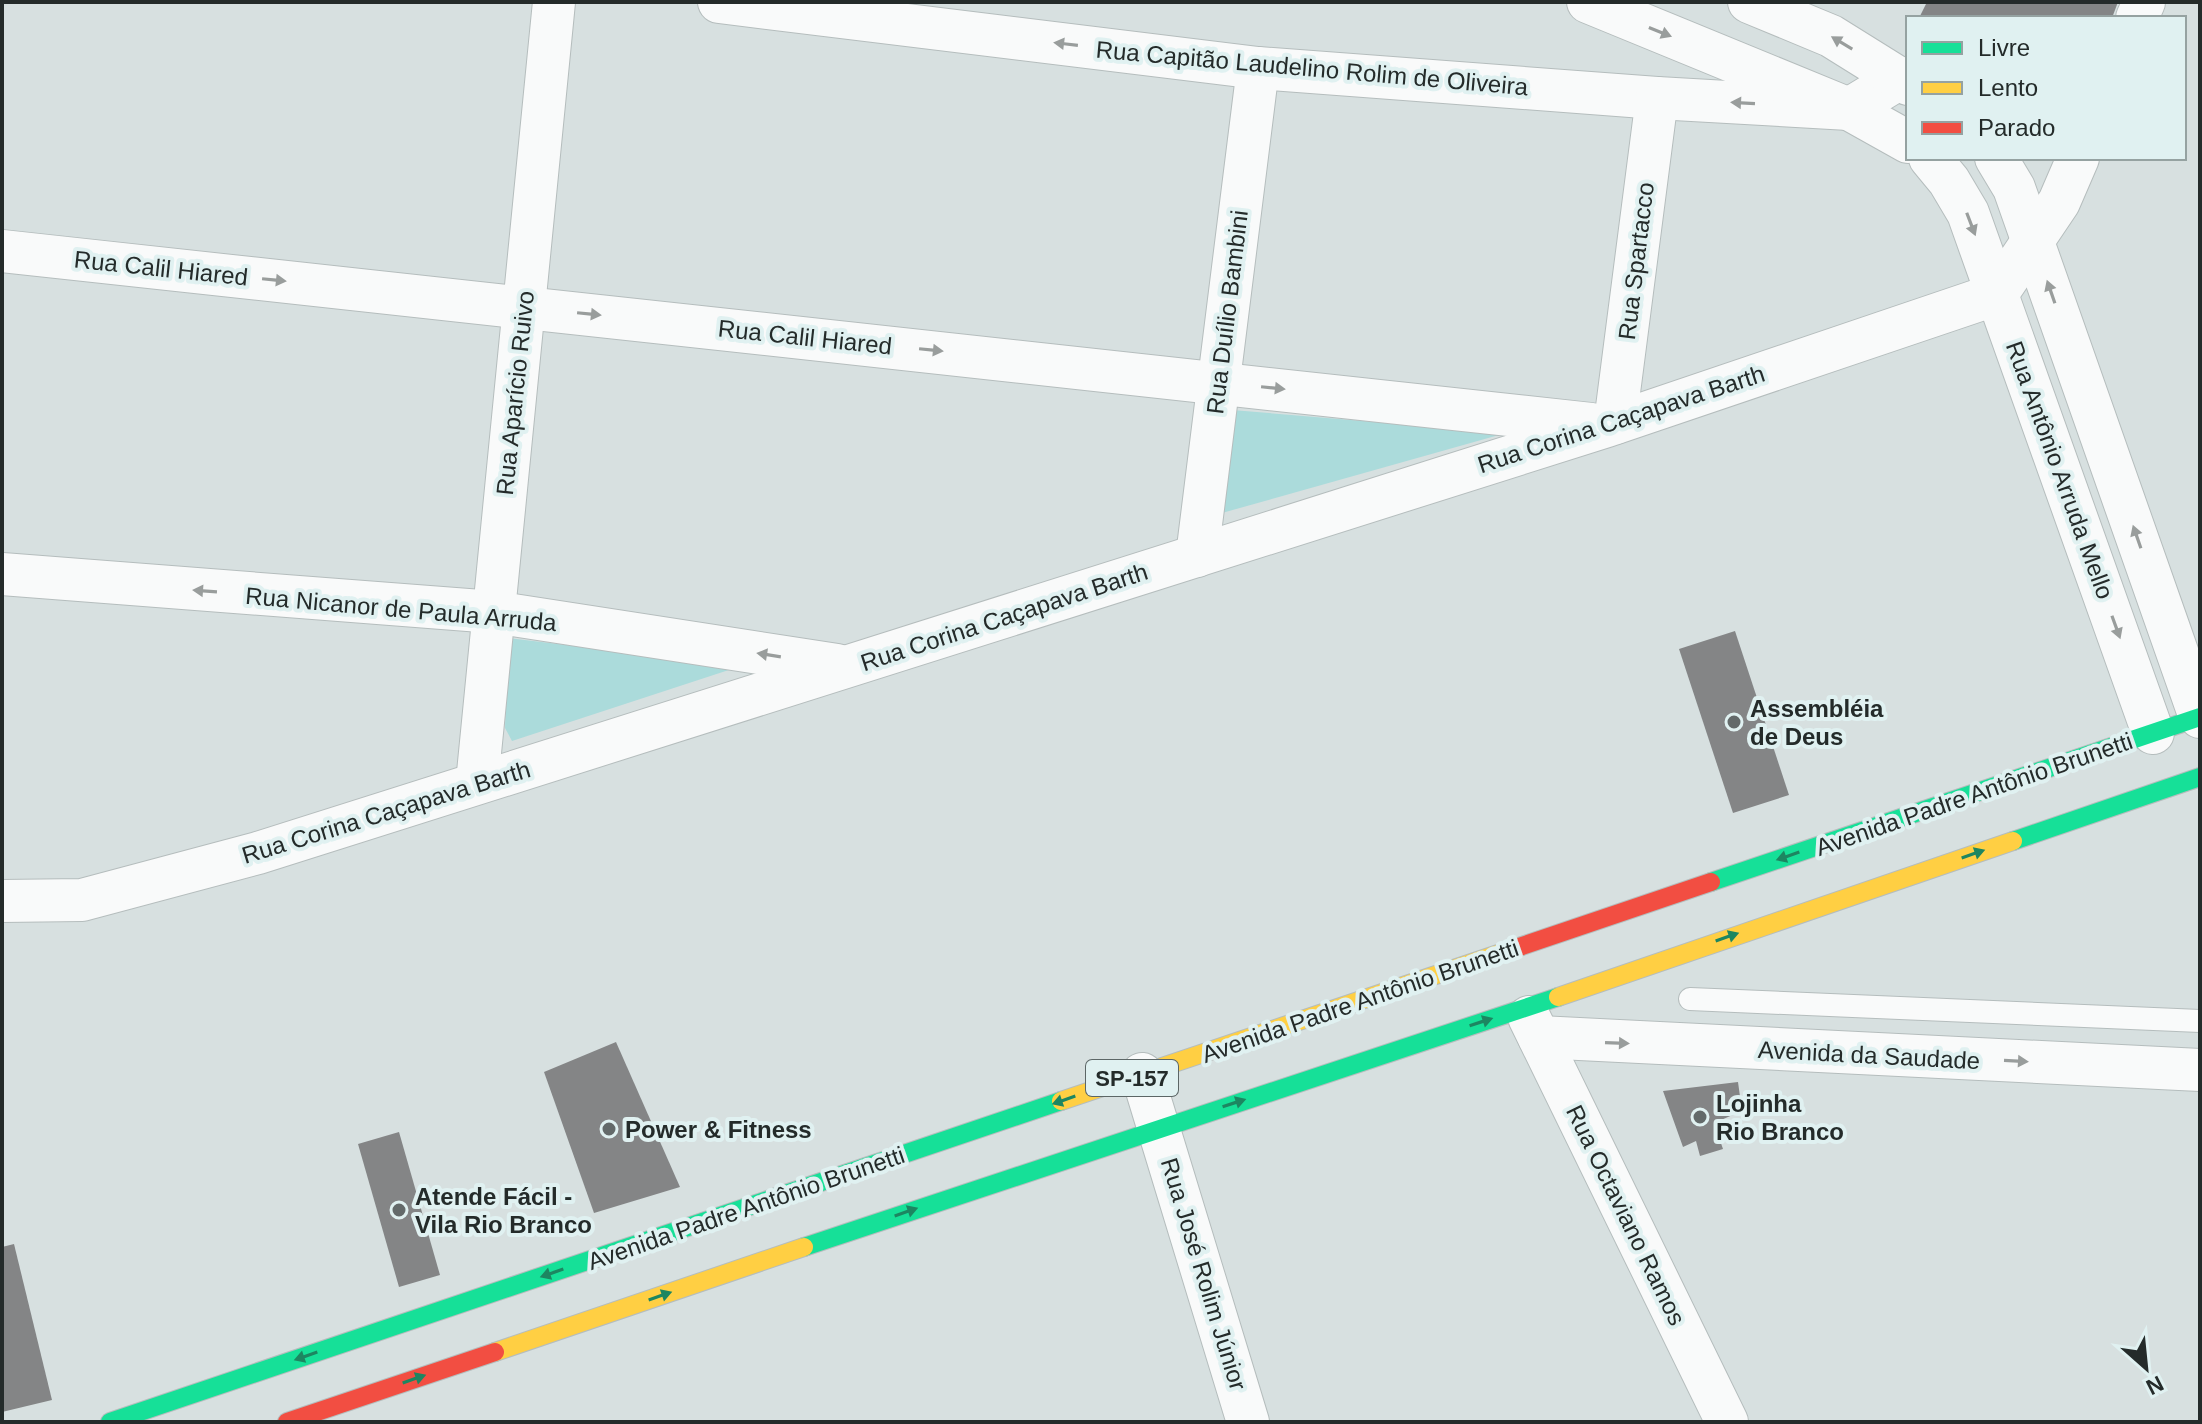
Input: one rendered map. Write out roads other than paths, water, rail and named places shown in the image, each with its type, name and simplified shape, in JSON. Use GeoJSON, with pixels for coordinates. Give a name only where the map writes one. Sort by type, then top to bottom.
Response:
{"type":"FeatureCollection","features":[{"type":"Feature","properties":{"kind":"main road","name":"Avenida Padre Antônio Brunetti"},"geometry":{"type":"LineString","coordinates":[[110,1422],[1142,1074],[2162,740],[2200,717]]}},
{"type":"Feature","properties":{"kind":"main road","name":"SP-157"},"geometry":{"type":"LineString","coordinates":[[287,1422],[352,1412],[1160,1127],[1532,1022],[2196,771]]}},
{"type":"Feature","properties":{"kind":"street","name":"Rua Aparício Ruivo"},"geometry":{"type":"LineString","coordinates":[[477,783],[554,2]]}},
{"type":"Feature","properties":{"kind":"street","name":"Rua Capitão Laudelino Rolim de Oliveira"},"geometry":{"type":"LineString","coordinates":[[719,2],[1258,68],[1849,109]]}},
{"type":"Feature","properties":{"kind":"street"},"geometry":{"type":"LineString","coordinates":[[1588,2],[1849,109],[1906,141]]}},
{"type":"Feature","properties":{"kind":"street"},"geometry":{"type":"LineString","coordinates":[[1749,2],[1831,36],[1904,81]]}},
{"type":"Feature","properties":{"kind":"street","name":"Rua Duílio Bambini"},"geometry":{"type":"LineString","coordinates":[[1197,556],[1258,68]]}},
{"type":"Feature","properties":{"kind":"street"},"geometry":{"type":"LineString","coordinates":[[1849,109],[1904,81]]}},
{"type":"Feature","properties":{"kind":"street","name":"Rua Spartacco"},"geometry":{"type":"LineString","coordinates":[[1611,424],[1657,98]]}},
{"type":"Feature","properties":{"kind":"street","name":"Rua Antônio Arruda Mello"},"geometry":{"type":"LineString","coordinates":[[1932,160],[1949,181],[1968,213],[2162,740]]}},
{"type":"Feature","properties":{"kind":"street","name":"Rua Antônio Arruda Mello"},"geometry":{"type":"LineString","coordinates":[[1997,160],[2014,188],[2200,717]]}},
{"type":"Feature","properties":{"kind":"street"},"geometry":{"type":"LineString","coordinates":[[1997,294],[2059,202],[2077,160]]}},
{"type":"Feature","properties":{"kind":"street","name":"Rua Calil Hiared"},"geometry":{"type":"LineString","coordinates":[[2,251],[1611,424]]}},
{"type":"Feature","properties":{"kind":"street","name":"Rua Corina Caçapava Barth"},"geometry":{"type":"LineString","coordinates":[[2,901],[82,900],[258,853],[1611,424],[1997,294]]}},
{"type":"Feature","properties":{"kind":"street","name":"Rua Nicanor de Paula Arruda"},"geometry":{"type":"LineString","coordinates":[[2,574],[494,612],[846,667]]}},
{"type":"Feature","properties":{"kind":"street","name":"Avenida da Saudade"},"geometry":{"type":"LineString","coordinates":[[1532,1022],[2200,1070]]}},
{"type":"Feature","properties":{"kind":"street","name":"Rua Octaviano Ramos"},"geometry":{"type":"LineString","coordinates":[[1532,1022],[1727,1422]]}},
{"type":"Feature","properties":{"kind":"street","name":"Rua José Rolim Júnior"},"geometry":{"type":"LineString","coordinates":[[1142,1074],[1248,1422]]}},
{"type":"Feature","properties":{"kind":"lane","name":"Avenida da Saudade"},"geometry":{"type":"LineString","coordinates":[[1690,999],[2200,1021]]}},
{"type":"Feature","properties":{"kind":"place","name":"Assembléia de Deus"},"geometry":{"type":"Point","coordinates":[1734,722]}},
{"type":"Feature","properties":{"kind":"place","name":"Lojinha Rio Branco"},"geometry":{"type":"Point","coordinates":[1700,1117]}},
{"type":"Feature","properties":{"kind":"place","name":"Power & Fitness"},"geometry":{"type":"Point","coordinates":[609,1129]}},
{"type":"Feature","properties":{"kind":"place","name":"Atende Fácil - Vila Rio Branco"},"geometry":{"type":"Point","coordinates":[399,1210]}}]}
